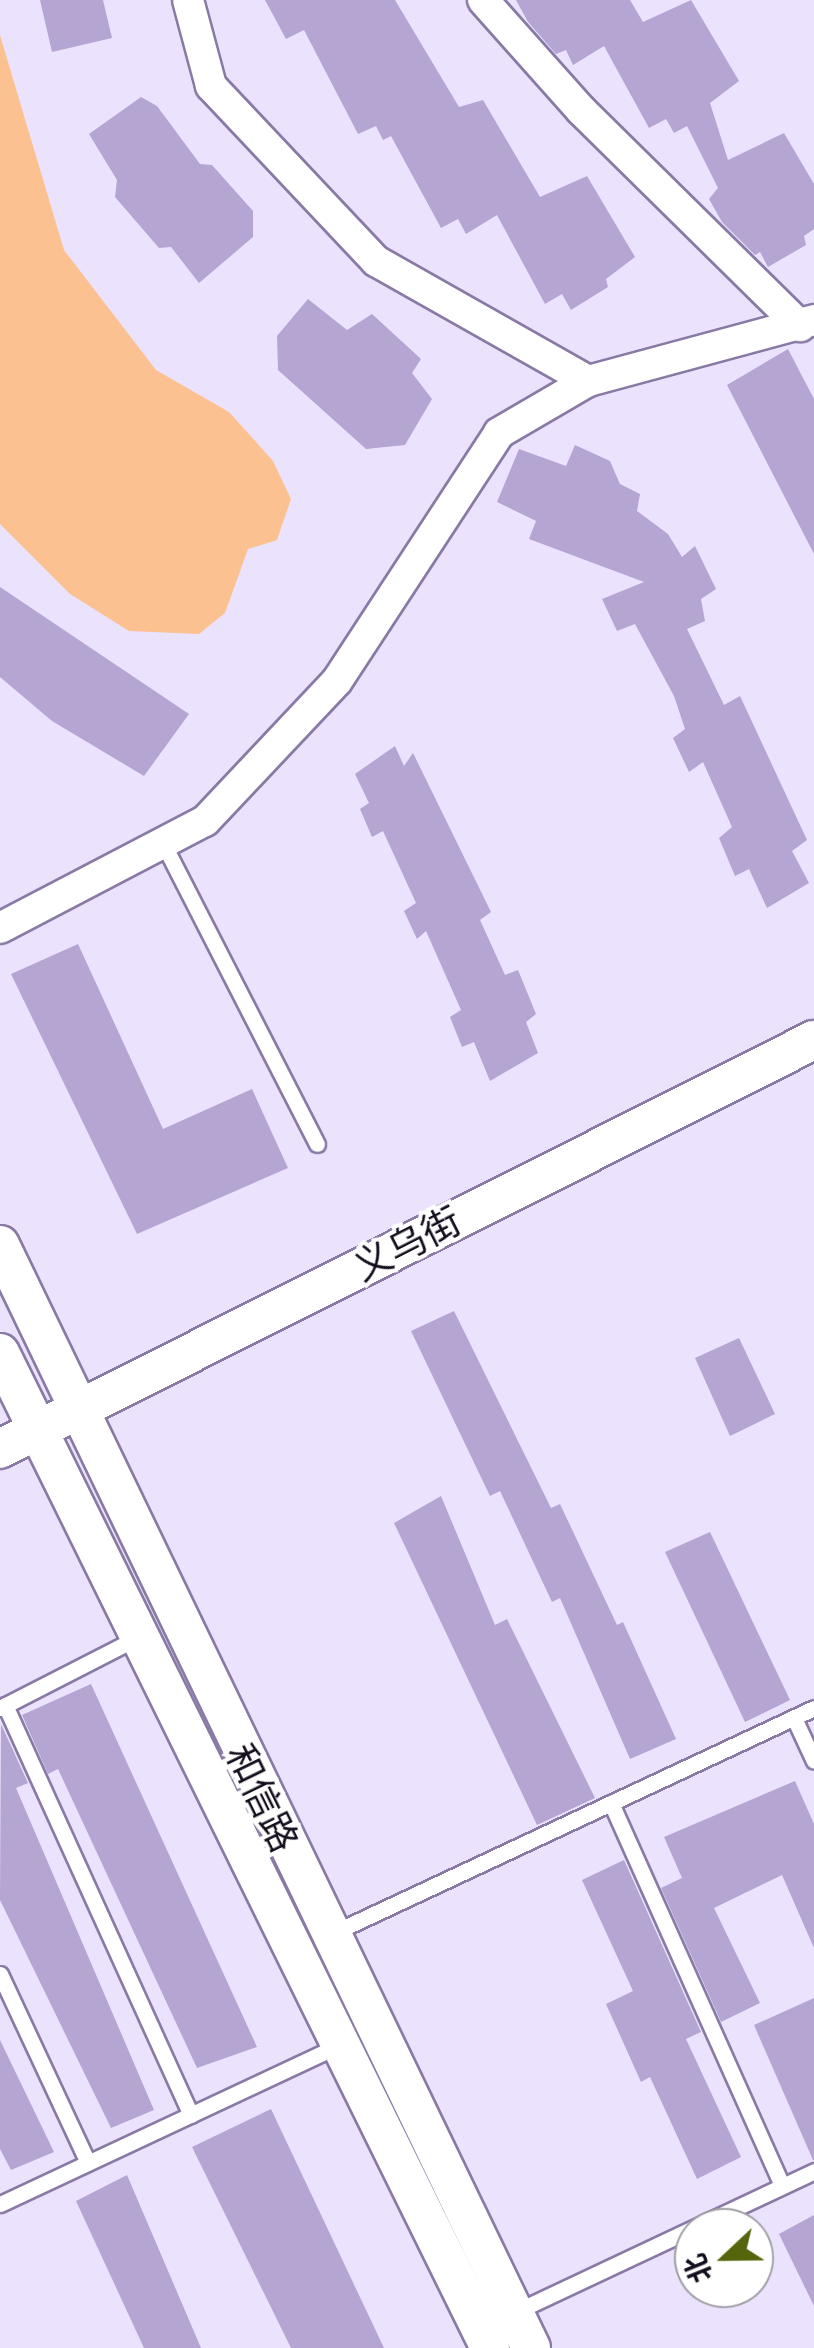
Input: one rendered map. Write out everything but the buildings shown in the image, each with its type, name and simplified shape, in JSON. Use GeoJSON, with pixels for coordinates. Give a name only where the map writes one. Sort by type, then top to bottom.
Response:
{"type":"FeatureCollection","features":[{"type":"Feature","properties":{"kind":"street"},"geometry":{"type":"LineString","coordinates":[[188,0],[211,86],[376,261],[588,381]]}},
{"type":"Feature","properties":{"kind":"street"},"geometry":{"type":"LineString","coordinates":[[483,0],[582,110],[807,323]]}},
{"type":"Feature","properties":{"kind":"street"},"geometry":{"type":"LineString","coordinates":[[0,928],[205,820],[337,681],[499,432],[588,381],[807,323]]}},
{"type":"Feature","properties":{"kind":"street","name":"义乌街"},"geometry":{"type":"LineString","coordinates":[[0,1449],[814,1040]]}},
{"type":"Feature","properties":{"kind":"street","name":"和信路"},"geometry":{"type":"LineString","coordinates":[[0,1244],[75,1410],[511,2314],[531,2348]]}},
{"type":"Feature","properties":{"kind":"street","name":"和信路"},"geometry":{"type":"LineString","coordinates":[[0,1352],[490,2348]]}},
{"type":"Feature","properties":{"kind":"lane"},"geometry":{"type":"LineString","coordinates":[[163,843],[317,1144]]}},
{"type":"Feature","properties":{"kind":"lane"},"geometry":{"type":"LineString","coordinates":[[139,1637],[2,1706],[191,2115]]}},
{"type":"Feature","properties":{"kind":"lane"},"geometry":{"type":"LineString","coordinates":[[328,1935],[814,1708]]}},
{"type":"Feature","properties":{"kind":"lane"},"geometry":{"type":"LineString","coordinates":[[794,1718],[814,1762]]}},
{"type":"Feature","properties":{"kind":"lane"},"geometry":{"type":"LineString","coordinates":[[612,1803],[782,2186]]}},
{"type":"Feature","properties":{"kind":"lane"},"geometry":{"type":"LineString","coordinates":[[0,1974],[88,2163]]}},
{"type":"Feature","properties":{"kind":"lane"},"geometry":{"type":"LineString","coordinates":[[0,2204],[340,2046]]}},
{"type":"Feature","properties":{"kind":"lane"},"geometry":{"type":"LineString","coordinates":[[511,2314],[814,2170]]}},
{"type":"Feature","properties":{"kind":"shaded area"},"geometry":{"type":"Polygon","coordinates":[[[0,35],[64,250],[156,370],[229,412],[273,461],[291,499],[277,540],[248,549],[225,613],[199,634],[129,631],[70,594],[0,524],[0,35]]]}}]}
